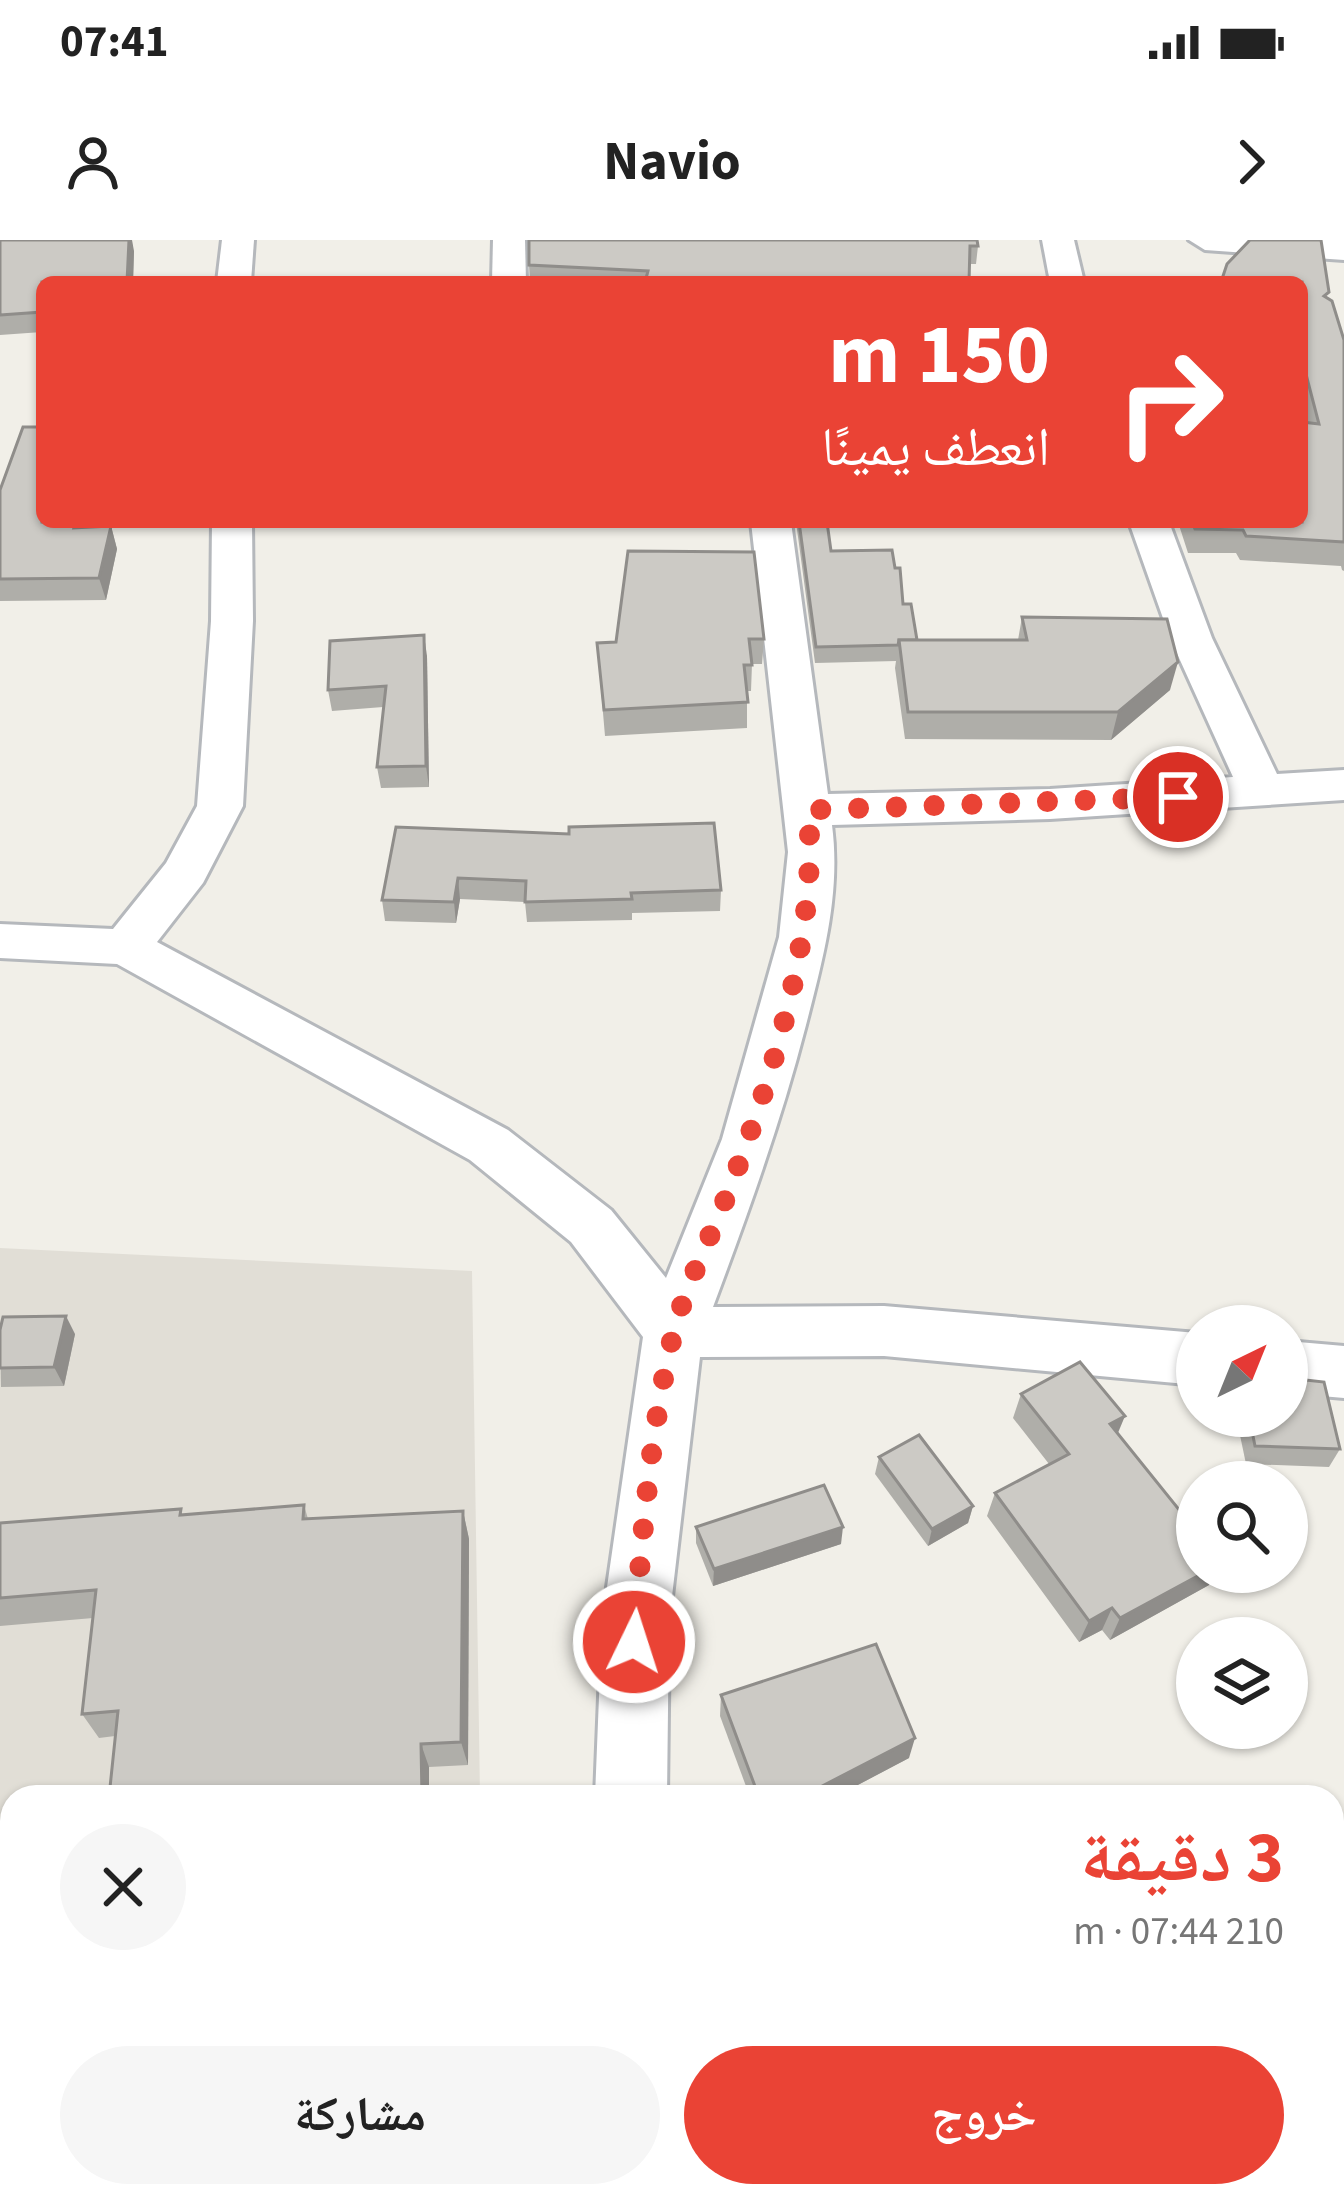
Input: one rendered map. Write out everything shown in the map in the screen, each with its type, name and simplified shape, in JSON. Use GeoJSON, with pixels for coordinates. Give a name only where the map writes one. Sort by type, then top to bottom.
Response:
{"type":"FeatureCollection","features":[{"type":"Feature","properties":{"kind":"street"},"geometry":{"type":"LineString","coordinates":[[235,276],[238,240]]}},
{"type":"Feature","properties":{"kind":"street"},"geometry":{"type":"LineString","coordinates":[[508,276],[509,240]]}},
{"type":"Feature","properties":{"kind":"street"},"geometry":{"type":"LineString","coordinates":[[1058,240],[1066,276]]}},
{"type":"Feature","properties":{"kind":"street"},"geometry":{"type":"LineString","coordinates":[[1205,240],[1344,250]]}},
{"type":"Feature","properties":{"kind":"street"},"geometry":{"type":"LineString","coordinates":[[125,947],[187,871],[220,806],[231,644],[232,528]]}},
{"type":"Feature","properties":{"kind":"street"},"geometry":{"type":"LineString","coordinates":[[631,1785],[628,1721],[644,1523],[674,1332],[749,1139],[803,937],[812,852],[772,528]]}},
{"type":"Feature","properties":{"kind":"street"},"geometry":{"type":"LineString","coordinates":[[1150,528],[1191,638],[1263,793]]}},
{"type":"Feature","properties":{"kind":"street"},"geometry":{"type":"LineString","coordinates":[[808,810],[1263,793],[1344,785]]}},
{"type":"Feature","properties":{"kind":"street"},"geometry":{"type":"LineString","coordinates":[[0,941],[125,947],[489,1145],[591,1226],[674,1332]]}},
{"type":"Feature","properties":{"kind":"street"},"geometry":{"type":"LineString","coordinates":[[674,1332],[884,1331],[1176,1357]]}},
{"type":"Feature","properties":{"kind":"street"},"geometry":{"type":"LineString","coordinates":[[1308,1369],[1344,1372]]}},
{"type":"Feature","properties":{"kind":"shaded area"},"geometry":{"type":"Polygon","coordinates":[[[0,1248],[472,1271],[480,1785],[0,1785],[0,1248]]]}},
{"type":"Feature","properties":{"kind":"building"},"geometry":{"type":"Polygon","coordinates":[[[0,240],[129,240],[127,276],[36,276],[36,312],[0,315],[0,240]]]}},
{"type":"Feature","properties":{"kind":"building"},"geometry":{"type":"Polygon","coordinates":[[[529,240],[977,240],[978,246],[970,246],[969,276],[647,276],[648,271],[529,265],[529,240]]]}},
{"type":"Feature","properties":{"kind":"building"},"geometry":{"type":"Polygon","coordinates":[[[1250,240],[1321,240],[1329,292],[1324,296],[1332,301],[1344,340],[1344,542],[1195,528],[1308,528],[1308,423],[1319,424],[1308,382],[1308,276],[1223,276],[1227,264],[1250,240]]]}},
{"type":"Feature","properties":{"kind":"building"},"geometry":{"type":"Polygon","coordinates":[[[23,427],[36,427],[36,528],[111,528],[99,578],[0,579],[0,490],[23,427]]]}},
{"type":"Feature","properties":{"kind":"building"},"geometry":{"type":"Polygon","coordinates":[[[800,528],[828,528],[831,551],[892,550],[895,568],[900,568],[903,604],[911,604],[917,640],[899,640],[898,645],[816,647],[800,528]]]}},
{"type":"Feature","properties":{"kind":"building"},"geometry":{"type":"Polygon","coordinates":[[[628,551],[754,552],[764,639],[749,639],[752,665],[744,665],[748,702],[604,710],[597,643],[616,642],[628,551]]]}},
{"type":"Feature","properties":{"kind":"building"},"geometry":{"type":"Polygon","coordinates":[[[1022,617],[1167,619],[1178,662],[1118,712],[908,712],[899,640],[1027,640],[1022,617]]]}},
{"type":"Feature","properties":{"kind":"building"},"geometry":{"type":"Polygon","coordinates":[[[424,635],[426,766],[377,767],[386,686],[328,690],[330,641],[424,635]]]}},
{"type":"Feature","properties":{"kind":"building"},"geometry":{"type":"Polygon","coordinates":[[[714,823],[721,890],[525,902],[526,881],[458,878],[454,902],[382,900],[396,827],[569,834],[569,827],[714,823]]]}},
{"type":"Feature","properties":{"kind":"building"},"geometry":{"type":"Polygon","coordinates":[[[66,1316],[54,1367],[0,1368],[3,1317],[66,1316]]]}},
{"type":"Feature","properties":{"kind":"building"},"geometry":{"type":"Polygon","coordinates":[[[1080,1362],[1125,1416],[1110,1424],[1176,1506],[1176,1588],[1120,1618],[1112,1608],[1089,1621],[995,1493],[1069,1454],[1021,1394],[1080,1362]]]}},
{"type":"Feature","properties":{"kind":"building"},"geometry":{"type":"Polygon","coordinates":[[[1308,1380],[1324,1382],[1340,1449],[1255,1446],[1253,1437],[1308,1437],[1308,1380]]]}},
{"type":"Feature","properties":{"kind":"building"},"geometry":{"type":"Polygon","coordinates":[[[919,1435],[973,1506],[932,1529],[879,1457],[919,1435]]]}},
{"type":"Feature","properties":{"kind":"building"},"geometry":{"type":"Polygon","coordinates":[[[824,1485],[843,1527],[714,1569],[696,1527],[824,1485]]]}},
{"type":"Feature","properties":{"kind":"building"},"geometry":{"type":"Polygon","coordinates":[[[304,1505],[303,1519],[463,1511],[461,1742],[421,1744],[422,1785],[110,1785],[118,1711],[82,1714],[96,1590],[0,1598],[0,1523],[181,1509],[180,1515],[304,1505]]]}},
{"type":"Feature","properties":{"kind":"building"},"geometry":{"type":"Polygon","coordinates":[[[876,1644],[915,1738],[824,1785],[755,1785],[721,1695],[876,1644]]]}},
{"type":"Feature","properties":{"kind":"route"},"geometry":{"type":"LineString","coordinates":[[634,1642],[644,1523],[674,1332],[749,1139],[803,937],[812,852],[808,810],[1178,797]]}}]}
